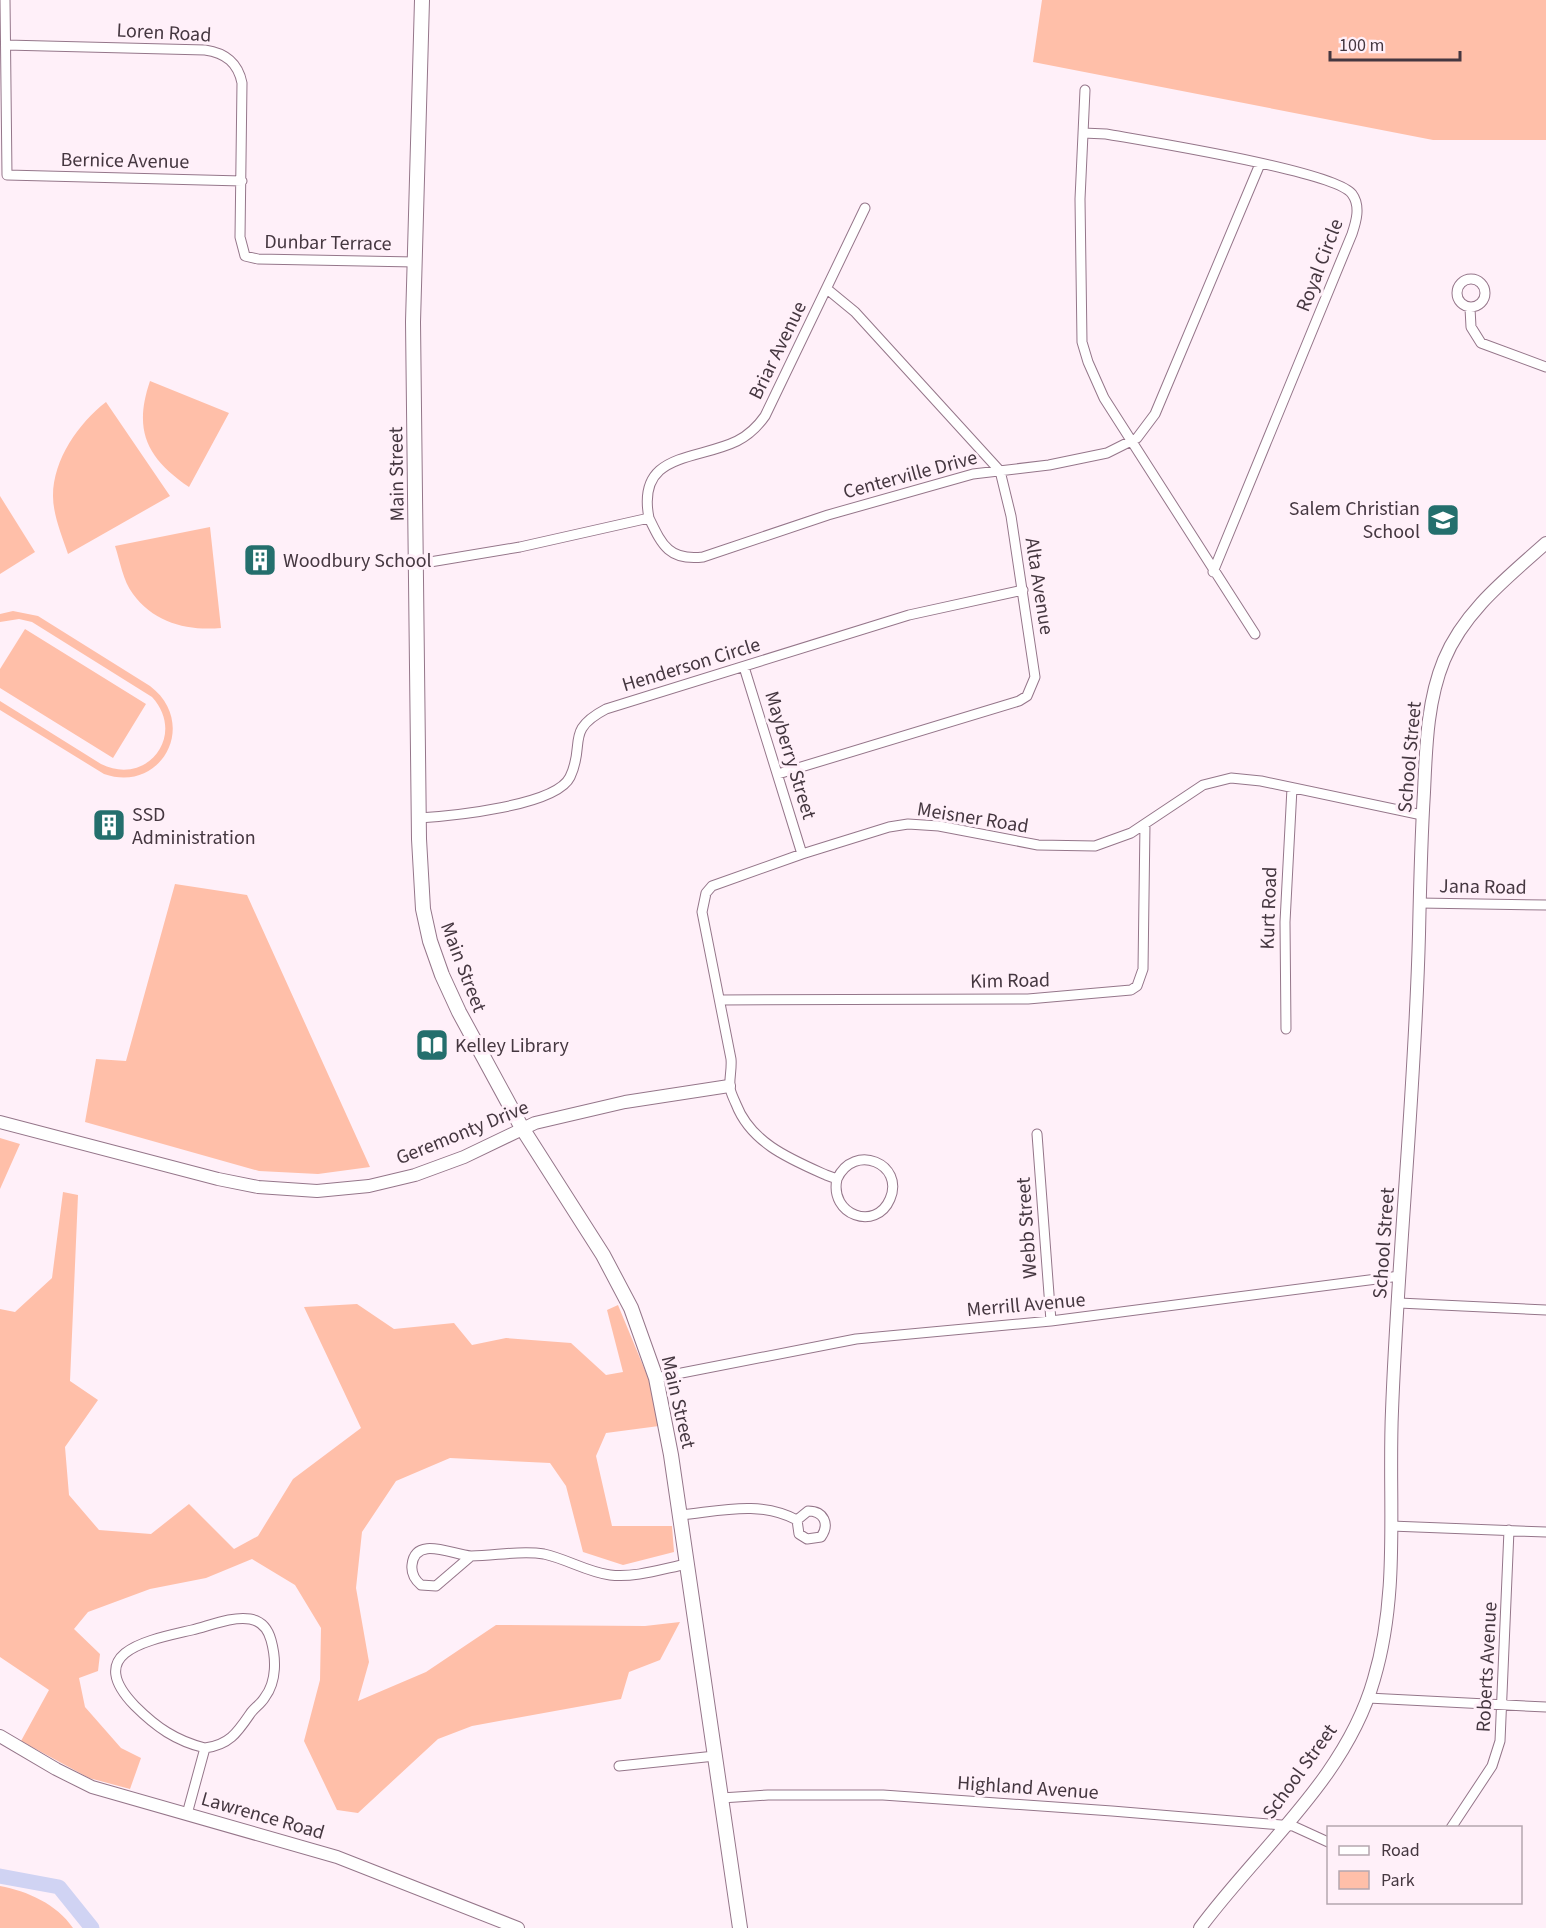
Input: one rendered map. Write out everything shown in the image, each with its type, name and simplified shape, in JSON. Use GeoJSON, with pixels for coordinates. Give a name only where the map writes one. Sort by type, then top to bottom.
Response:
{"type":"FeatureCollection","features":[{"type":"Feature","properties":{"kind":"main road","name":"Main Street"},"geometry":{"type":"LineString","coordinates":[[422,0],[413,322],[418,564],[419,818],[423,909],[434,956],[459,1012],[522,1128],[614,1275],[631,1308],[656,1378],[667,1428],[740,1928]]}},
{"type":"Feature","properties":{"kind":"street"},"geometry":{"type":"LineString","coordinates":[[5,0],[6,45]]}},
{"type":"Feature","properties":{"kind":"street","name":"Bernice Avenue"},"geometry":{"type":"LineString","coordinates":[[6,45],[7,175],[242,181]]}},
{"type":"Feature","properties":{"kind":"street","name":"Loren Road"},"geometry":{"type":"LineString","coordinates":[[6,45],[205,50],[224,55],[238,69],[242,83],[242,181]]}},
{"type":"Feature","properties":{"kind":"street"},"geometry":{"type":"LineString","coordinates":[[1085,90],[1080,199],[1082,342],[1088,362],[1104,398],[1213,572],[1255,634]]}},
{"type":"Feature","properties":{"kind":"street","name":"Royal Circle"},"geometry":{"type":"LineString","coordinates":[[1083,133],[1116,136],[1307,173],[1335,182],[1352,194],[1357,214],[1352,234],[1213,572]]}},
{"type":"Feature","properties":{"kind":"street","name":"Centerville Drive"},"geometry":{"type":"LineString","coordinates":[[649,518],[659,538],[670,551],[685,558],[703,557],[854,507],[978,473],[1097,456],[1132,442],[1146,429],[1161,403],[1260,164]]}},
{"type":"Feature","properties":{"kind":"street","name":"Dunbar Terrace"},"geometry":{"type":"LineString","coordinates":[[242,181],[241,243],[248,257],[415,262]]}},
{"type":"Feature","properties":{"kind":"street","name":"Briar Avenue"},"geometry":{"type":"LineString","coordinates":[[649,518],[647,488],[657,473],[679,459],[738,440],[761,422],[774,400],[865,208]]}},
{"type":"Feature","properties":{"kind":"street","name":"Alta Avenue"},"geometry":{"type":"LineString","coordinates":[[778,774],[999,708],[1027,696],[1035,677],[1011,516],[1000,471],[855,312],[827,289]]}},
{"type":"Feature","properties":{"kind":"street"},"geometry":{"type":"LineString","coordinates":[[1470,308],[1471,327],[1481,343],[1546,367]]}},
{"type":"Feature","properties":{"kind":"street"},"geometry":{"type":"LineString","coordinates":[[418,564],[520,547],[649,518]]}},
{"type":"Feature","properties":{"kind":"street","name":"School Street"},"geometry":{"type":"LineString","coordinates":[[1200,1928],[1285,1826],[1340,1753],[1368,1698],[1381,1652],[1388,1609],[1391,1412],[1416,1041],[1422,815],[1432,705],[1446,656],[1476,610],[1546,543]]}},
{"type":"Feature","properties":{"kind":"street","name":"Henderson Circle"},"geometry":{"type":"LineString","coordinates":[[419,818],[498,808],[557,792],[571,776],[577,736],[588,718],[606,709],[909,615],[1023,590]]}},
{"type":"Feature","properties":{"kind":"street","name":"Mayberry Street"},"geometry":{"type":"LineString","coordinates":[[744,667],[802,854]]}},
{"type":"Feature","properties":{"kind":"street","name":"Meisner Road"},"geometry":{"type":"LineString","coordinates":[[729,1086],[733,1074],[731,1059],[702,912],[706,893],[721,881],[889,827],[908,824],[939,826],[1038,845],[1069,848],[1095,846],[1109,842],[1145,824],[1193,791],[1221,779],[1241,778],[1422,815]]}},
{"type":"Feature","properties":{"kind":"street","name":"Kurt Road"},"geometry":{"type":"LineString","coordinates":[[1286,1029],[1285,922],[1292,788]]}},
{"type":"Feature","properties":{"kind":"street","name":"Kim Road"},"geometry":{"type":"LineString","coordinates":[[720,1000],[1028,999],[1131,990],[1137,986],[1143,969],[1145,824]]}},
{"type":"Feature","properties":{"kind":"street","name":"Jana Road"},"geometry":{"type":"LineString","coordinates":[[1419,903],[1546,905]]}},
{"type":"Feature","properties":{"kind":"street"},"geometry":{"type":"LineString","coordinates":[[729,1086],[743,1120],[755,1136],[810,1167],[837,1179]]}},
{"type":"Feature","properties":{"kind":"street","name":"Geremonty Drive"},"geometry":{"type":"LineString","coordinates":[[0,1122],[218,1179],[258,1187],[317,1191],[369,1186],[415,1174],[464,1157],[535,1123],[625,1102],[729,1086]]}},
{"type":"Feature","properties":{"kind":"street","name":"Webb Street"},"geometry":{"type":"LineString","coordinates":[[1037,1134],[1051,1321]]}},
{"type":"Feature","properties":{"kind":"street"},"geometry":{"type":"LineString","coordinates":[[871,1160],[882,1166],[890,1175],[892,1187],[890,1199],[878,1213],[866,1217],[854,1215],[843,1208],[837,1197],[837,1179],[843,1168],[853,1161],[871,1160]]}},
{"type":"Feature","properties":{"kind":"street","name":"Merrill Avenue"},"geometry":{"type":"LineString","coordinates":[[656,1378],[855,1339],[1051,1321],[1401,1276]]}},
{"type":"Feature","properties":{"kind":"street"},"geometry":{"type":"LineString","coordinates":[[1399,1303],[1546,1310]]}},
{"type":"Feature","properties":{"kind":"street"},"geometry":{"type":"LineString","coordinates":[[680,1515],[757,1507],[777,1510],[797,1520]]}},
{"type":"Feature","properties":{"kind":"street"},"geometry":{"type":"LineString","coordinates":[[1391,1526],[1546,1532]]}},
{"type":"Feature","properties":{"kind":"street","name":"Roberts Avenue"},"geometry":{"type":"LineString","coordinates":[[1453,1826],[1494,1761],[1501,1737],[1509,1530]]}},
{"type":"Feature","properties":{"kind":"street"},"geometry":{"type":"LineString","coordinates":[[471,1556],[436,1586],[422,1585],[412,1573],[414,1558],[426,1549],[471,1556],[512,1551],[543,1554],[597,1572],[622,1575],[687,1564]]}},
{"type":"Feature","properties":{"kind":"street"},"geometry":{"type":"LineString","coordinates":[[236,1620],[257,1621],[267,1630],[274,1650],[275,1665],[269,1692],[234,1736],[223,1744],[205,1748],[165,1733],[125,1696],[117,1673],[121,1659],[129,1648],[147,1641],[236,1620]]}},
{"type":"Feature","properties":{"kind":"street"},"geometry":{"type":"LineString","coordinates":[[1368,1698],[1546,1707]]}},
{"type":"Feature","properties":{"kind":"street","name":"Lawrence Road"},"geometry":{"type":"LineString","coordinates":[[0,1736],[56,1769],[93,1787],[291,1842],[364,1866],[518,1928]]}},
{"type":"Feature","properties":{"kind":"street"},"geometry":{"type":"LineString","coordinates":[[187,1814],[205,1748]]}},
{"type":"Feature","properties":{"kind":"street"},"geometry":{"type":"LineString","coordinates":[[619,1766],[715,1756]]}},
{"type":"Feature","properties":{"kind":"street","name":"Highland Avenue"},"geometry":{"type":"LineString","coordinates":[[721,1798],[768,1795],[883,1795],[1293,1826],[1327,1841]]}},
{"type":"Feature","properties":{"kind":"green space"},"geometry":{"type":"Polygon","coordinates":[[[1042,0],[1546,0],[1546,140],[1433,140],[1033,62],[1042,0]]]}},
{"type":"Feature","properties":{"kind":"green space"},"geometry":{"type":"Polygon","coordinates":[[[150,381],[229,413],[189,487],[163,465],[147,442],[143,415],[150,381]]]}},
{"type":"Feature","properties":{"kind":"green space"},"geometry":{"type":"Polygon","coordinates":[[[106,402],[170,496],[68,554],[54,511],[54,482],[57,469],[77,431],[106,402]]]}},
{"type":"Feature","properties":{"kind":"green space"},"geometry":{"type":"Polygon","coordinates":[[[0,496],[35,552],[0,574],[0,496]]]}},
{"type":"Feature","properties":{"kind":"green space"},"geometry":{"type":"Polygon","coordinates":[[[210,527],[221,628],[184,626],[172,623],[151,612],[141,604],[130,589],[115,546],[210,527]]]}},
{"type":"Feature","properties":{"kind":"green space"},"geometry":{"type":"Polygon","coordinates":[[[13,611],[38,616],[150,686],[164,701],[172,718],[172,735],[167,751],[157,765],[143,774],[125,777],[104,774],[0,710],[0,701],[101,764],[118,769],[133,769],[147,763],[157,753],[163,741],[165,727],[162,712],[152,697],[32,622],[19,619],[0,622],[0,614],[13,611]]]}},
{"type":"Feature","properties":{"kind":"green space"},"geometry":{"type":"Polygon","coordinates":[[[25,629],[146,704],[113,758],[0,688],[0,669],[25,629]]]}},
{"type":"Feature","properties":{"kind":"green space"},"geometry":{"type":"Polygon","coordinates":[[[175,884],[247,895],[370,1167],[318,1174],[259,1171],[85,1122],[96,1059],[126,1061],[175,884]]]}},
{"type":"Feature","properties":{"kind":"green space"},"geometry":{"type":"Polygon","coordinates":[[[0,1138],[20,1144],[0,1189],[0,1138]]]}},
{"type":"Feature","properties":{"kind":"green space"},"geometry":{"type":"Polygon","coordinates":[[[63,1192],[78,1195],[70,1381],[98,1400],[65,1447],[69,1495],[99,1530],[151,1534],[189,1504],[234,1549],[258,1536],[293,1479],[361,1428],[304,1307],[357,1304],[394,1329],[454,1323],[472,1345],[506,1338],[571,1343],[606,1375],[623,1372],[607,1310],[618,1305],[649,1380],[659,1426],[606,1433],[596,1456],[612,1526],[672,1526],[674,1552],[623,1565],[583,1552],[566,1486],[550,1463],[450,1458],[396,1481],[362,1532],[356,1588],[369,1662],[358,1701],[426,1672],[496,1625],[645,1626],[680,1622],[660,1660],[629,1672],[621,1699],[472,1726],[438,1739],[358,1813],[337,1810],[304,1741],[320,1680],[321,1628],[295,1585],[252,1559],[206,1578],[150,1589],[88,1612],[74,1629],[100,1654],[98,1671],[79,1678],[85,1707],[121,1748],[141,1758],[130,1789],[89,1778],[21,1741],[49,1690],[0,1657],[0,1309],[15,1312],[52,1278],[63,1192]]]}},
{"type":"Feature","properties":{"kind":"green space"},"geometry":{"type":"Polygon","coordinates":[[[0,1886],[21,1891],[50,1905],[73,1928],[0,1928],[0,1886]]]}},
{"type":"Feature","properties":{"kind":"waterway"},"geometry":{"type":"LineString","coordinates":[[0,1876],[59,1887],[92,1928]]}},
{"type":"Feature","properties":{"kind":"place","name":"Salem Christian School"},"geometry":{"type":"Point","coordinates":[1443,520]}},
{"type":"Feature","properties":{"kind":"place","name":"Woodbury School"},"geometry":{"type":"Point","coordinates":[260,560]}},
{"type":"Feature","properties":{"kind":"place","name":"SSD Administration"},"geometry":{"type":"Point","coordinates":[109,825]}},
{"type":"Feature","properties":{"kind":"place","name":"Kelley Library"},"geometry":{"type":"Point","coordinates":[432,1045]}}]}
